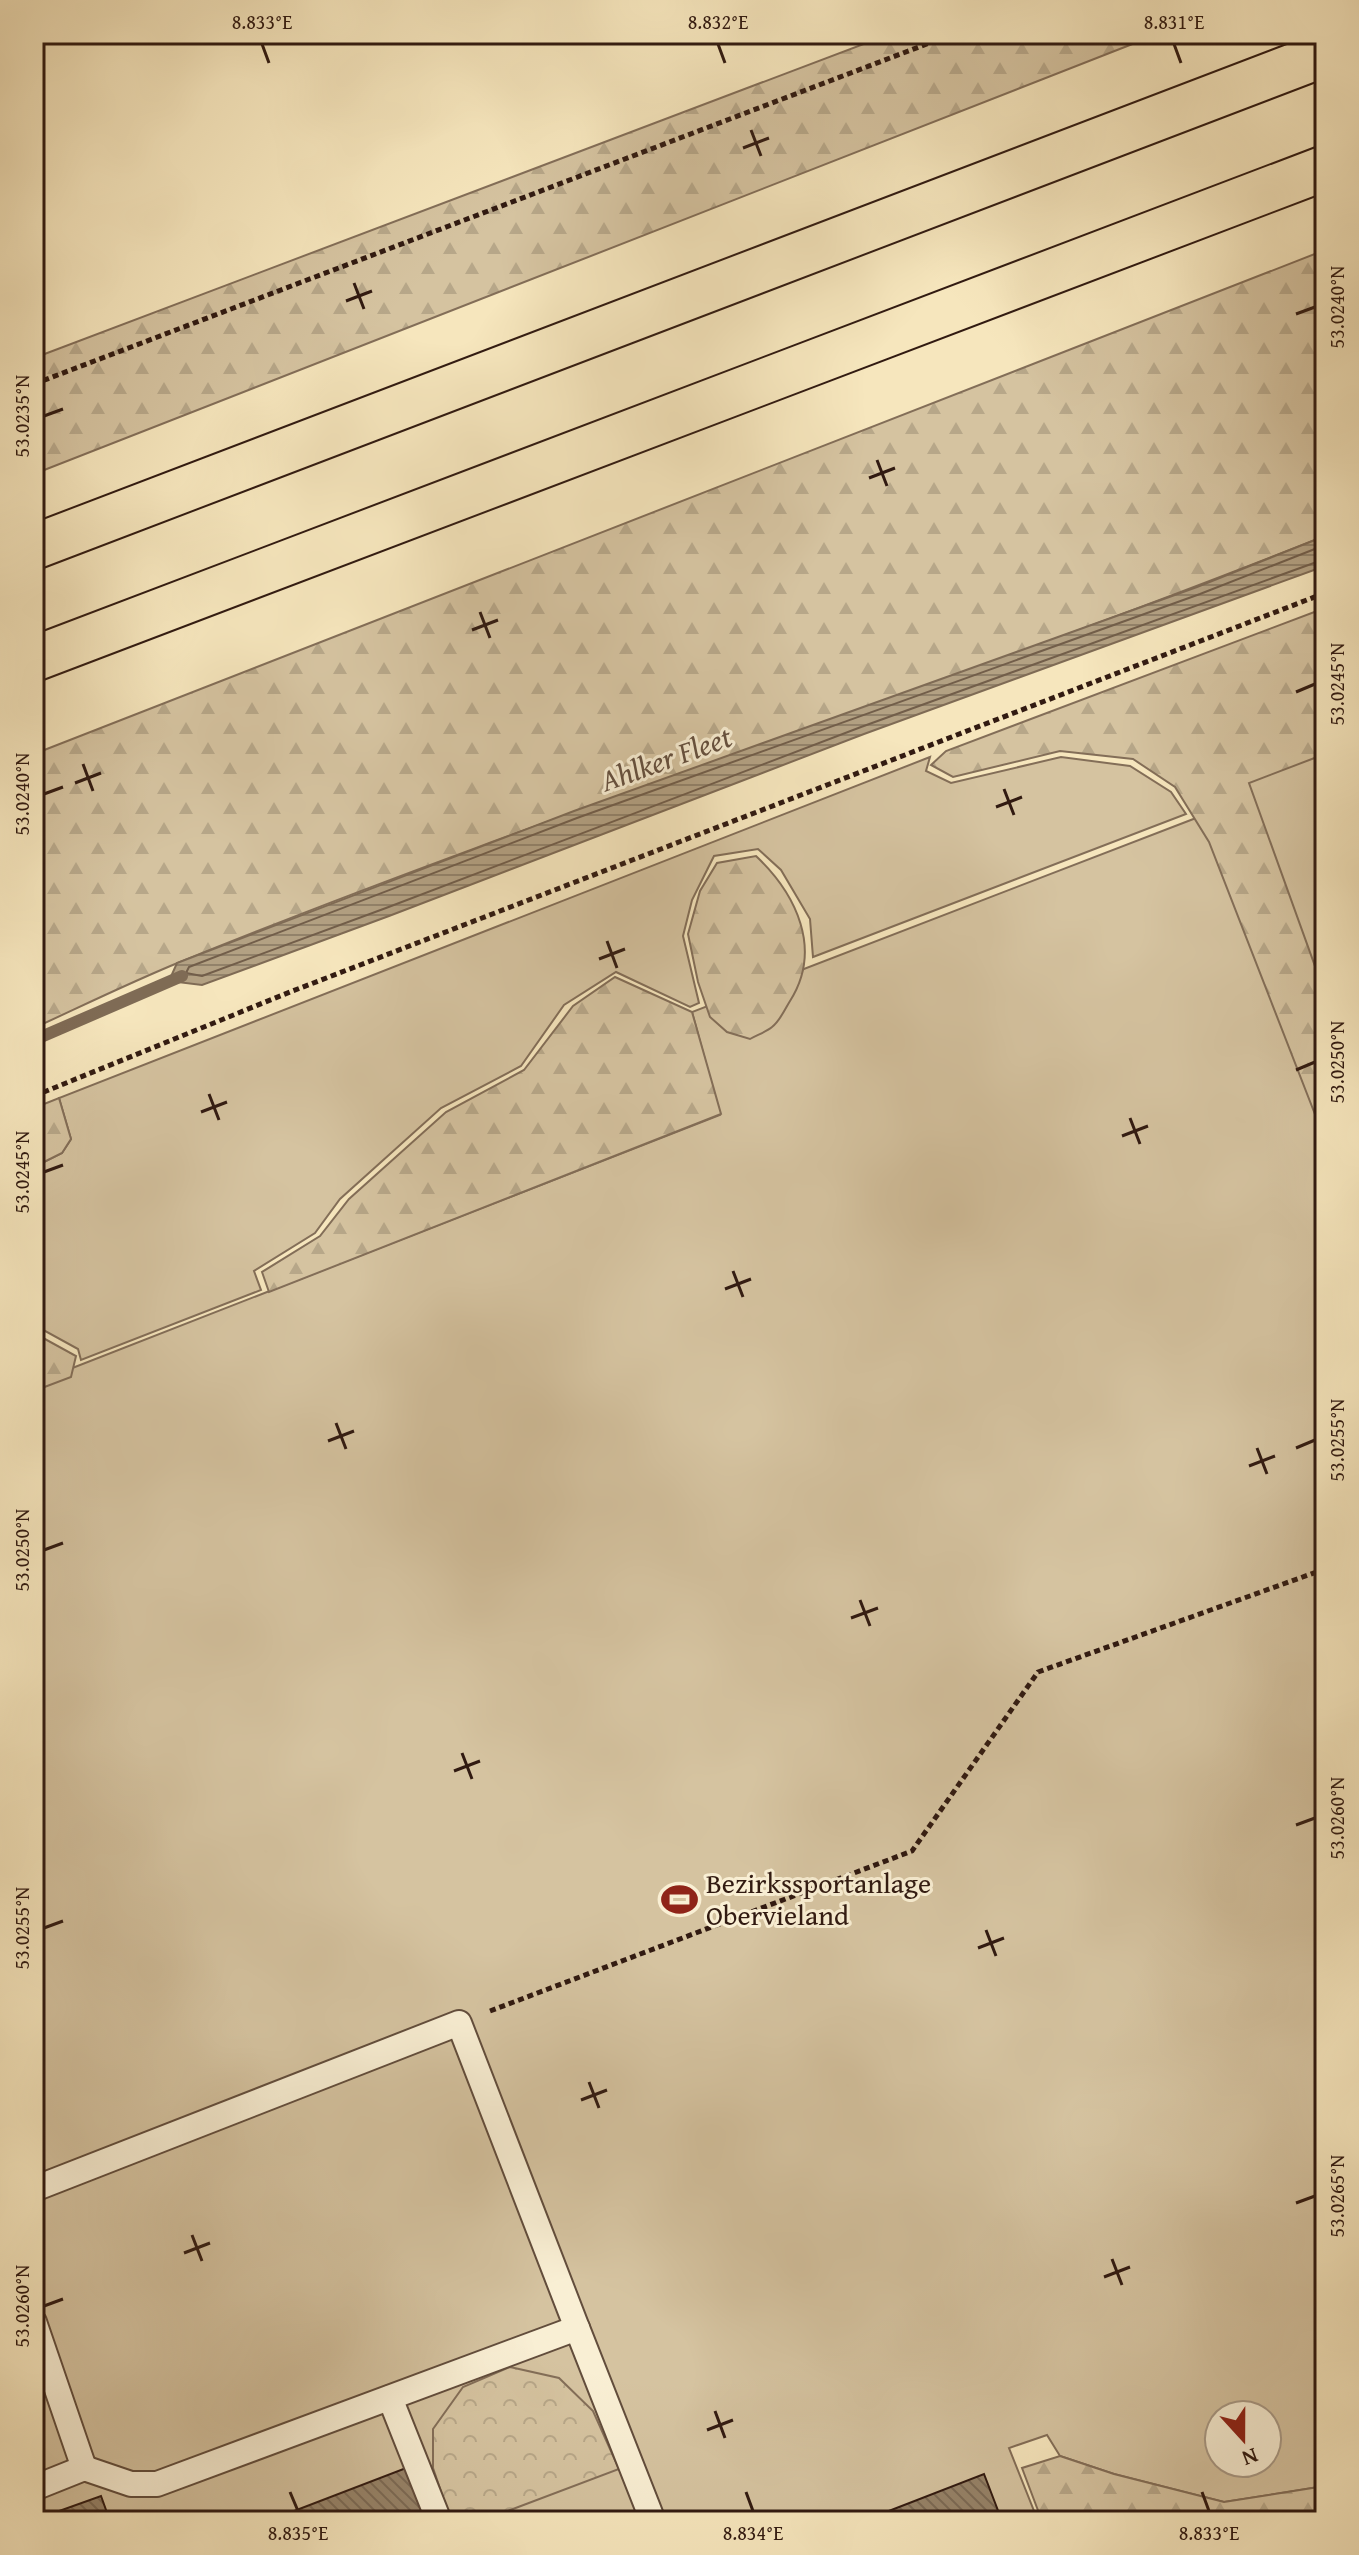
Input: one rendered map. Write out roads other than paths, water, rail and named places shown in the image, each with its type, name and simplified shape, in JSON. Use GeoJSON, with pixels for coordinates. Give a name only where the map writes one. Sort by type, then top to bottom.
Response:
{"type":"FeatureCollection","features":[{"type":"Feature","properties":{"kind":"highway"},"geometry":{"type":"LineString","coordinates":[[34,547],[1325,54]]}},
{"type":"Feature","properties":{"kind":"highway"},"geometry":{"type":"LineString","coordinates":[[34,659],[1325,168]]}},
{"type":"Feature","properties":{"kind":"lane"},"geometry":{"type":"LineString","coordinates":[[34,2189],[459,2023],[653,2521]]}},
{"type":"Feature","properties":{"kind":"lane"},"geometry":{"type":"LineString","coordinates":[[34,2322],[84,2468]]}},
{"type":"Feature","properties":{"kind":"lane"},"geometry":{"type":"LineString","coordinates":[[34,2488],[84,2468],[131,2484],[157,2484],[577,2328]]}},
{"type":"Feature","properties":{"kind":"lane"},"geometry":{"type":"LineString","coordinates":[[390,2398],[439,2521]]}},
{"type":"Feature","properties":{"kind":"water"},"geometry":{"type":"Polygon","coordinates":[[[1325,536],[1325,566],[864,734],[202,985],[169,981],[177,963],[574,811],[1197,587],[1325,536]]]}},
{"type":"Feature","properties":{"kind":"waterway","name":"Ahlker Fleet"},"geometry":{"type":"LineString","coordinates":[[34,1040],[182,976]]}},
{"type":"Feature","properties":{"kind":"place","name":"Bezirkssportanlage Obervieland"},"geometry":{"type":"Point","coordinates":[680,1899]}}]}
